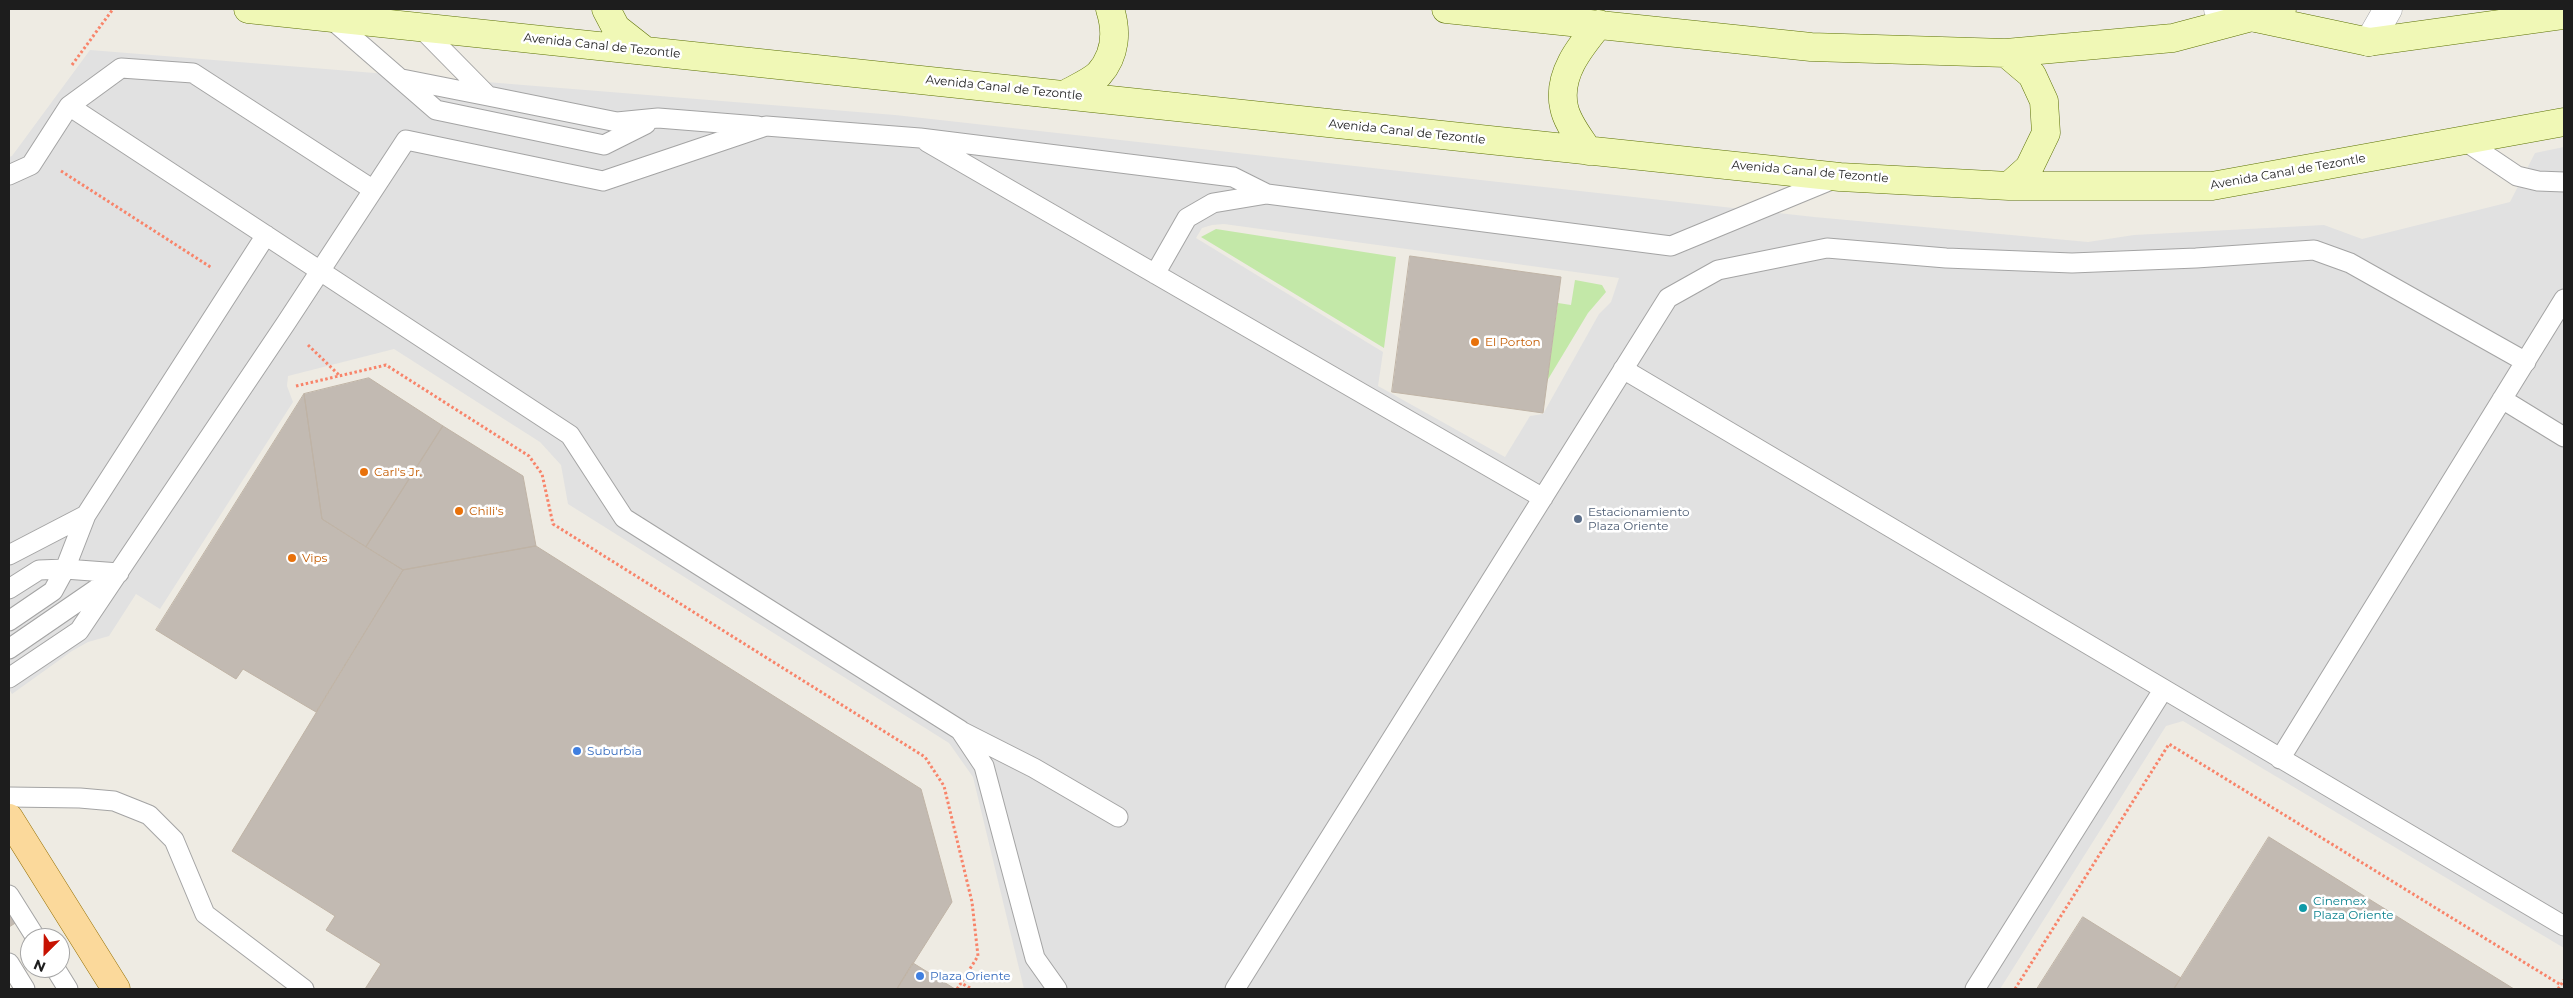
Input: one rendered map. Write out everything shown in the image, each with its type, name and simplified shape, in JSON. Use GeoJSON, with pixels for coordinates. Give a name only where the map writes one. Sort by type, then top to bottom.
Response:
{"type":"FeatureCollection","features":[{"type":"Feature","properties":{"kind":"main road","name":"Avenida Canal de Tezontle"},"geometry":{"type":"LineString","coordinates":[[248,9],[1840,177],[2009,186],[2212,186],[2564,122]]}},
{"type":"Feature","properties":{"kind":"main road"},"geometry":{"type":"LineString","coordinates":[[606,9],[616,28],[644,50]]}},
{"type":"Feature","properties":{"kind":"main road"},"geometry":{"type":"LineString","coordinates":[[1066,94],[1099,75],[1113,50],[1115,25],[1110,9]]}},
{"type":"Feature","properties":{"kind":"main road"},"geometry":{"type":"LineString","coordinates":[[1446,9],[1811,46],[2006,53],[2173,38],[2256,18],[2282,9]]}},
{"type":"Feature","properties":{"kind":"main road"},"geometry":{"type":"LineString","coordinates":[[2256,18],[2369,42],[2564,15]]}},
{"type":"Feature","properties":{"kind":"main road"},"geometry":{"type":"LineString","coordinates":[[1588,151],[1573,128],[1564,107],[1564,85],[1574,55],[1599,24]]}},
{"type":"Feature","properties":{"kind":"main road"},"geometry":{"type":"LineString","coordinates":[[2006,53],[2032,75],[2044,101],[2046,133],[2029,168],[2009,186]]}},
{"type":"Feature","properties":{"kind":"main road"},"geometry":{"type":"LineString","coordinates":[[9,818],[116,989]]}},
{"type":"Feature","properties":{"kind":"street"},"geometry":{"type":"LineString","coordinates":[[2218,9],[2256,18]]}},
{"type":"Feature","properties":{"kind":"street"},"geometry":{"type":"LineString","coordinates":[[2369,42],[2388,9]]}},
{"type":"Feature","properties":{"kind":"lane"},"geometry":{"type":"LineString","coordinates":[[328,16],[436,110],[604,145],[658,118]]}},
{"type":"Feature","properties":{"kind":"lane"},"geometry":{"type":"LineString","coordinates":[[419,26],[488,96]]}},
{"type":"Feature","properties":{"kind":"lane"},"geometry":{"type":"LineString","coordinates":[[9,175],[31,165],[69,106],[121,68],[193,74],[372,190]]}},
{"type":"Feature","properties":{"kind":"lane"},"geometry":{"type":"LineString","coordinates":[[400,79],[617,122],[658,118],[920,138],[1234,176],[1267,194]]}},
{"type":"Feature","properties":{"kind":"lane"},"geometry":{"type":"LineString","coordinates":[[69,106],[570,435],[624,518],[960,730],[1034,768],[1118,818]]}},
{"type":"Feature","properties":{"kind":"lane"},"geometry":{"type":"LineString","coordinates":[[9,678],[79,631],[320,272],[406,140],[603,181],[766,126]]}},
{"type":"Feature","properties":{"kind":"lane"},"geometry":{"type":"LineString","coordinates":[[920,138],[1543,498]]}},
{"type":"Feature","properties":{"kind":"lane"},"geometry":{"type":"LineString","coordinates":[[2465,141],[2517,176],[2538,181],[2564,182]]}},
{"type":"Feature","properties":{"kind":"lane"},"geometry":{"type":"LineString","coordinates":[[1155,274],[1187,218],[1213,203],[1267,194],[1671,246],[1840,177]]}},
{"type":"Feature","properties":{"kind":"lane"},"geometry":{"type":"LineString","coordinates":[[9,621],[53,591],[65,569],[86,515],[266,236]]}},
{"type":"Feature","properties":{"kind":"lane"},"geometry":{"type":"LineString","coordinates":[[1235,989],[1668,298],[1718,270],[1827,248],[1946,258],[2072,263],[2196,258],[2314,250],[2350,263],[2526,362]]}},
{"type":"Feature","properties":{"kind":"lane"},"geometry":{"type":"LineString","coordinates":[[2280,759],[2564,299]]}},
{"type":"Feature","properties":{"kind":"lane"},"geometry":{"type":"LineString","coordinates":[[1624,369],[2564,926]]}},
{"type":"Feature","properties":{"kind":"lane"},"geometry":{"type":"LineString","coordinates":[[2502,399],[2564,436]]}},
{"type":"Feature","properties":{"kind":"lane"},"geometry":{"type":"LineString","coordinates":[[9,555],[86,515]]}},
{"type":"Feature","properties":{"kind":"lane"},"geometry":{"type":"LineString","coordinates":[[9,589],[39,570],[65,569],[119,573]]}},
{"type":"Feature","properties":{"kind":"lane"},"geometry":{"type":"LineString","coordinates":[[9,649],[119,573]]}},
{"type":"Feature","properties":{"kind":"lane"},"geometry":{"type":"LineString","coordinates":[[1974,989],[2163,690]]}},
{"type":"Feature","properties":{"kind":"lane"},"geometry":{"type":"LineString","coordinates":[[960,730],[984,766],[1035,958],[1057,989]]}},
{"type":"Feature","properties":{"kind":"lane"},"geometry":{"type":"LineString","coordinates":[[9,797],[80,798],[114,801],[149,815],[174,840],[205,914],[304,989]]}},
{"type":"Feature","properties":{"kind":"lane"},"geometry":{"type":"LineString","coordinates":[[9,895],[30,928]]}},
{"type":"Feature","properties":{"kind":"lane"},"geometry":{"type":"LineString","coordinates":[[9,963],[25,989]]}},
{"type":"Feature","properties":{"kind":"lane"},"geometry":{"type":"LineString","coordinates":[[61,978],[68,989]]}},
{"type":"Feature","properties":{"kind":"path"},"geometry":{"type":"LineString","coordinates":[[68,72],[113,9]]}},
{"type":"Feature","properties":{"kind":"path"},"geometry":{"type":"LineString","coordinates":[[37,156],[236,283]]}},
{"type":"Feature","properties":{"kind":"path"},"geometry":{"type":"LineString","coordinates":[[286,323],[339,376]]}},
{"type":"Feature","properties":{"kind":"path"},"geometry":{"type":"LineString","coordinates":[[296,386],[386,366],[529,456],[542,474],[553,524],[925,757],[944,786],[972,902],[978,956],[957,989]]}},
{"type":"Feature","properties":{"kind":"path"},"geometry":{"type":"LineString","coordinates":[[2015,989],[2169,744],[2561,985]]}},
{"type":"Feature","properties":{"kind":"path"},"geometry":{"type":"LineString","coordinates":[[2558,989],[2564,980]]}},
{"type":"Feature","properties":{"kind":"path"},"geometry":{"type":"LineString","coordinates":[[961,983],[972,989]]}},
{"type":"Feature","properties":{"kind":"green space"},"geometry":{"type":"Polygon","coordinates":[[[1216,229],[1396,257],[1384,348],[1201,237],[1216,229]]]}},
{"type":"Feature","properties":{"kind":"green space"},"geometry":{"type":"Polygon","coordinates":[[[1575,280],[1602,285],[1606,292],[1588,313],[1547,381],[1558,303],[1571,305],[1575,280]]]}},
{"type":"Feature","properties":{"kind":"shaded area","name":"Estacionamiento Plaza Oriente"},"geometry":{"type":"Polygon","coordinates":[[[90,50],[895,115],[1814,217],[2088,242],[2134,235],[2324,225],[2362,239],[2510,202],[2535,153],[2564,147],[2564,948],[2183,721],[2166,726],[2000,989],[1024,989],[973,777],[949,743],[568,504],[561,465],[540,442],[394,349],[288,376],[287,386],[293,402],[160,609],[136,594],[109,636],[88,642],[72,651],[12,694],[9,689],[9,157],[12,156],[90,50]],[[1224,224],[1202,228],[1196,238],[1383,352],[1378,386],[1505,457],[1530,416],[1543,414],[1599,314],[1611,302],[1619,278],[1224,224]]]}},
{"type":"Feature","properties":{"kind":"building","name":"El Porton"},"geometry":{"type":"Polygon","coordinates":[[[1410,256],[1561,277],[1543,413],[1392,392],[1410,256]]]}},
{"type":"Feature","properties":{"kind":"building","name":"Carl's Jr."},"geometry":{"type":"Polygon","coordinates":[[[369,378],[443,426],[366,547],[322,519],[304,394],[369,378]]]}},
{"type":"Feature","properties":{"kind":"building","name":"Vips"},"geometry":{"type":"Polygon","coordinates":[[[304,394],[322,519],[403,570],[316,712],[243,669],[236,679],[156,630],[304,394]]]}},
{"type":"Feature","properties":{"kind":"building","name":"Chili's"},"geometry":{"type":"Polygon","coordinates":[[[443,426],[523,476],[536,546],[403,570],[366,547],[443,426]]]}},
{"type":"Feature","properties":{"kind":"building","name":"Suburbia"},"geometry":{"type":"Polygon","coordinates":[[[536,546],[921,789],[952,902],[897,989],[365,989],[381,964],[326,930],[335,916],[232,851],[403,570],[536,546]]]}},
{"type":"Feature","properties":{"kind":"building","name":"Cinemex Plaza Oriente"},"geometry":{"type":"Polygon","coordinates":[[[2269,837],[2514,989],[2174,989],[2269,837]]]}},
{"type":"Feature","properties":{"kind":"building"},"geometry":{"type":"Polygon","coordinates":[[[9,909],[17,922],[9,927],[9,909]]]}},
{"type":"Feature","properties":{"kind":"building"},"geometry":{"type":"Polygon","coordinates":[[[2083,917],[2181,978],[2174,989],[2037,989],[2083,917]]]}},
{"type":"Feature","properties":{"kind":"building","name":"Plaza Oriente"},"geometry":{"type":"Polygon","coordinates":[[[913,963],[955,989],[897,989],[913,963]]]}},
{"type":"Feature","properties":{"kind":"place","name":"El Porton"},"geometry":{"type":"Point","coordinates":[1475,342]}},
{"type":"Feature","properties":{"kind":"place","name":"Carl's Jr."},"geometry":{"type":"Point","coordinates":[364,472]}},
{"type":"Feature","properties":{"kind":"place","name":"Chili's"},"geometry":{"type":"Point","coordinates":[459,511]}},
{"type":"Feature","properties":{"kind":"place","name":"Estacionamiento Plaza Oriente"},"geometry":{"type":"Point","coordinates":[1578,519]}},
{"type":"Feature","properties":{"kind":"place","name":"Vips"},"geometry":{"type":"Point","coordinates":[292,558]}},
{"type":"Feature","properties":{"kind":"place","name":"Suburbia"},"geometry":{"type":"Point","coordinates":[577,751]}},
{"type":"Feature","properties":{"kind":"place","name":"Cinemex Plaza Oriente"},"geometry":{"type":"Point","coordinates":[2303,908]}},
{"type":"Feature","properties":{"kind":"place","name":"Plaza Oriente"},"geometry":{"type":"Point","coordinates":[920,976]}}]}
